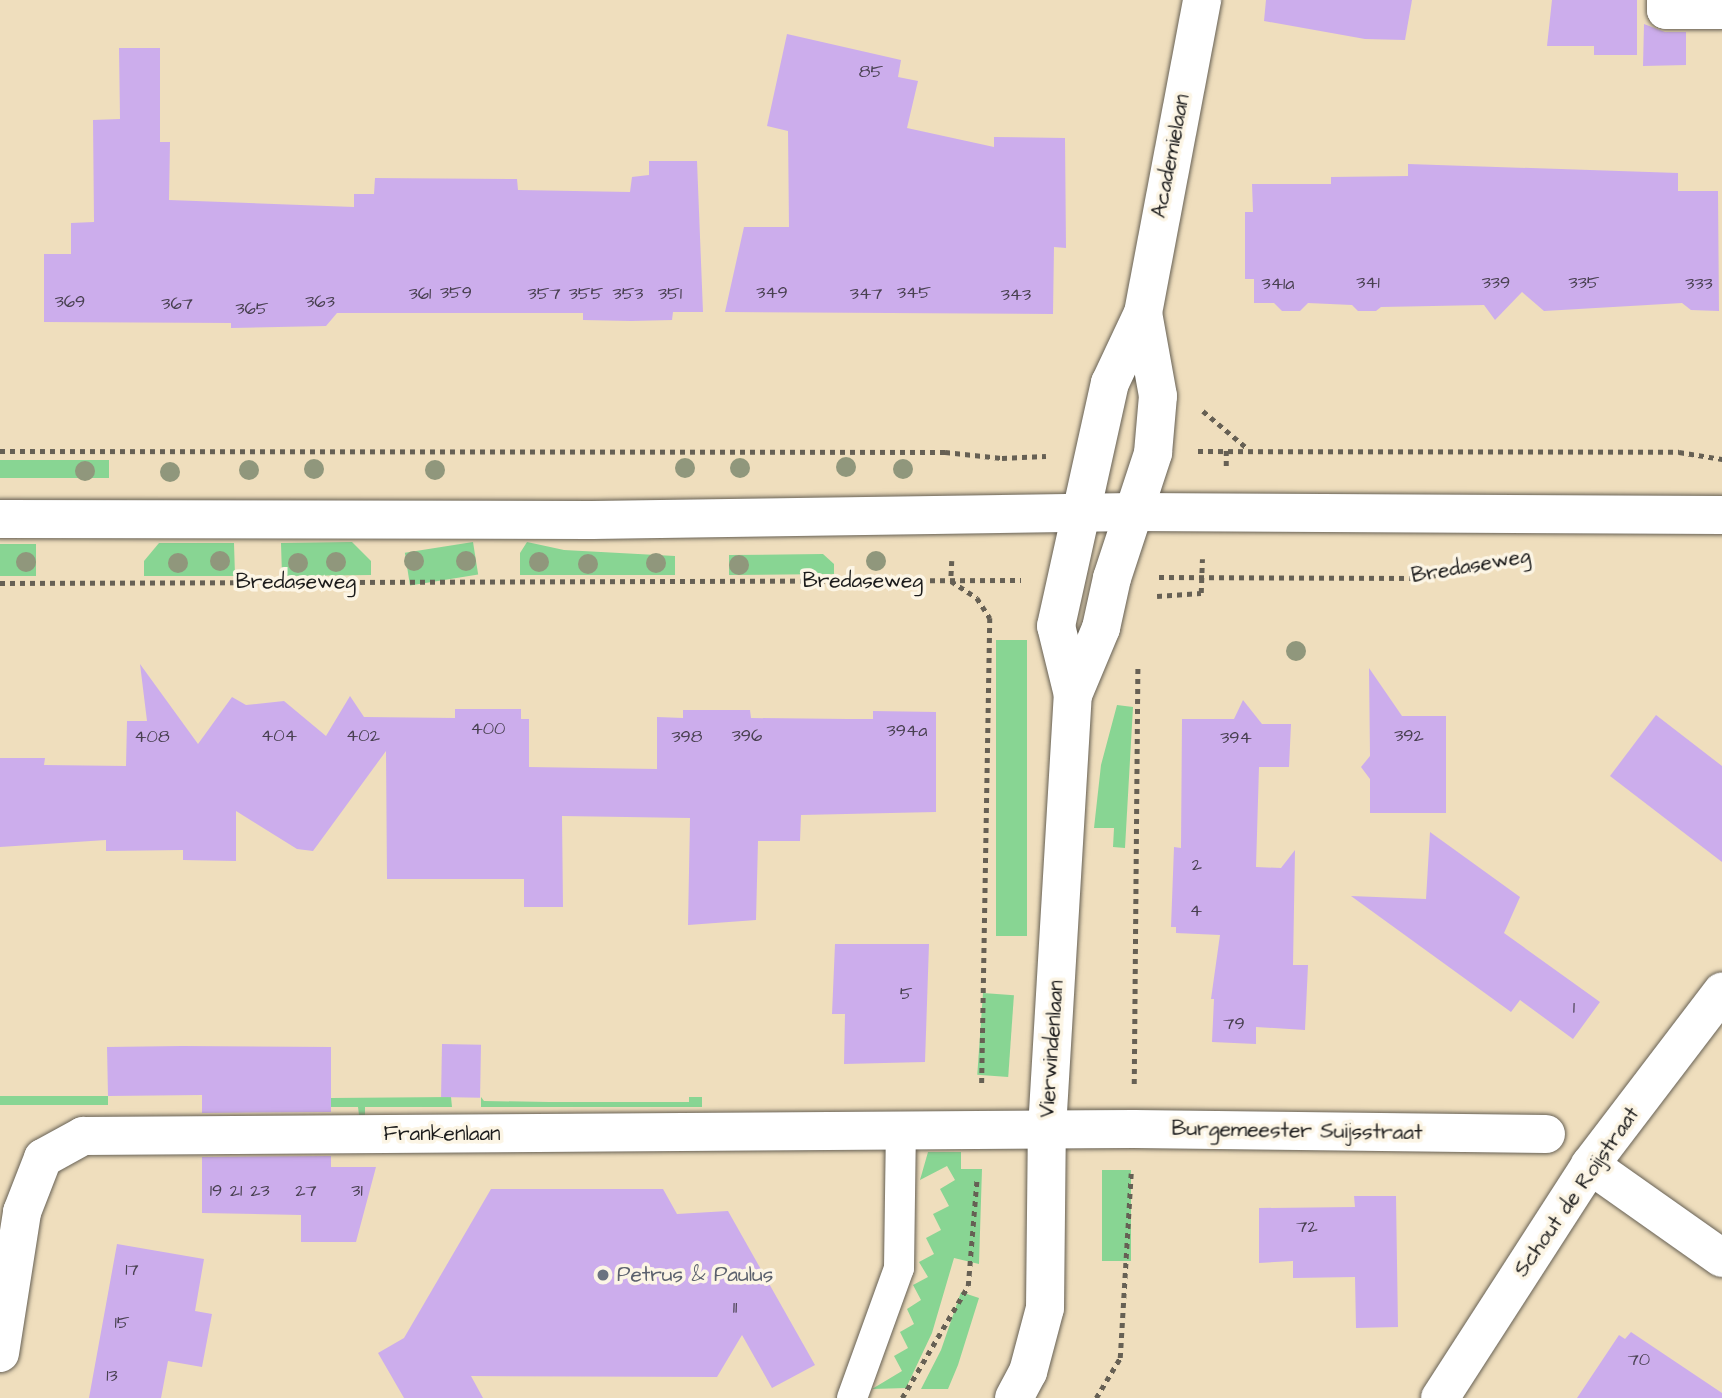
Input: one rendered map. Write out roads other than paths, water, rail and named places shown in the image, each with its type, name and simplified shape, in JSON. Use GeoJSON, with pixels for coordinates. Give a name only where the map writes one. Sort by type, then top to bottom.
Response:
{"type":"FeatureCollection","features":[{"type":"Feature","properties":{"kind":"street","name":"Academielaan"},"geometry":{"type":"LineString","coordinates":[[1082,515],[1110,383],[1143,313],[1202,0]]}},
{"type":"Feature","properties":{"kind":"street"},"geometry":{"type":"LineString","coordinates":[[1666,0],[1666,10],[1722,10]]}},
{"type":"Feature","properties":{"kind":"street","name":"Academielaan"},"geometry":{"type":"LineString","coordinates":[[1133,512],[1153,453],[1158,396],[1143,313]]}},
{"type":"Feature","properties":{"kind":"street","name":"Bredaseweg"},"geometry":{"type":"LineString","coordinates":[[0,519],[978,516],[1133,512],[1722,515]]}},
{"type":"Feature","properties":{"kind":"street","name":"Vierwindenlaan"},"geometry":{"type":"LineString","coordinates":[[1073,695],[1101,628],[1112,578],[1133,512]]}},
{"type":"Feature","properties":{"kind":"street","name":"Vierwindenlaan"},"geometry":{"type":"LineString","coordinates":[[1014,1398],[1028,1372],[1045,1308],[1047,1129],[1073,695],[1056,626],[1082,515]]}},
{"type":"Feature","properties":{"kind":"street","name":"Schout de Roijstraat"},"geometry":{"type":"LineString","coordinates":[[1440,1398],[1590,1165],[1722,992]]}},
{"type":"Feature","properties":{"kind":"street","name":"Burgemeester Suijsstraat"},"geometry":{"type":"LineString","coordinates":[[1047,1129],[1546,1134]]}},
{"type":"Feature","properties":{"kind":"street","name":"Frankenlaan"},"geometry":{"type":"LineString","coordinates":[[0,1353],[22,1212],[43,1158],[83,1136],[1047,1129]]}},
{"type":"Feature","properties":{"kind":"street"},"geometry":{"type":"LineString","coordinates":[[1590,1165],[1722,1258]]}},
{"type":"Feature","properties":{"kind":"lane"},"geometry":{"type":"LineString","coordinates":[[852,1398],[899,1268],[901,1131]]}},
{"type":"Feature","properties":{"kind":"place","name":"Petrus & Paulus"},"geometry":{"type":"Point","coordinates":[603,1275]}}]}
